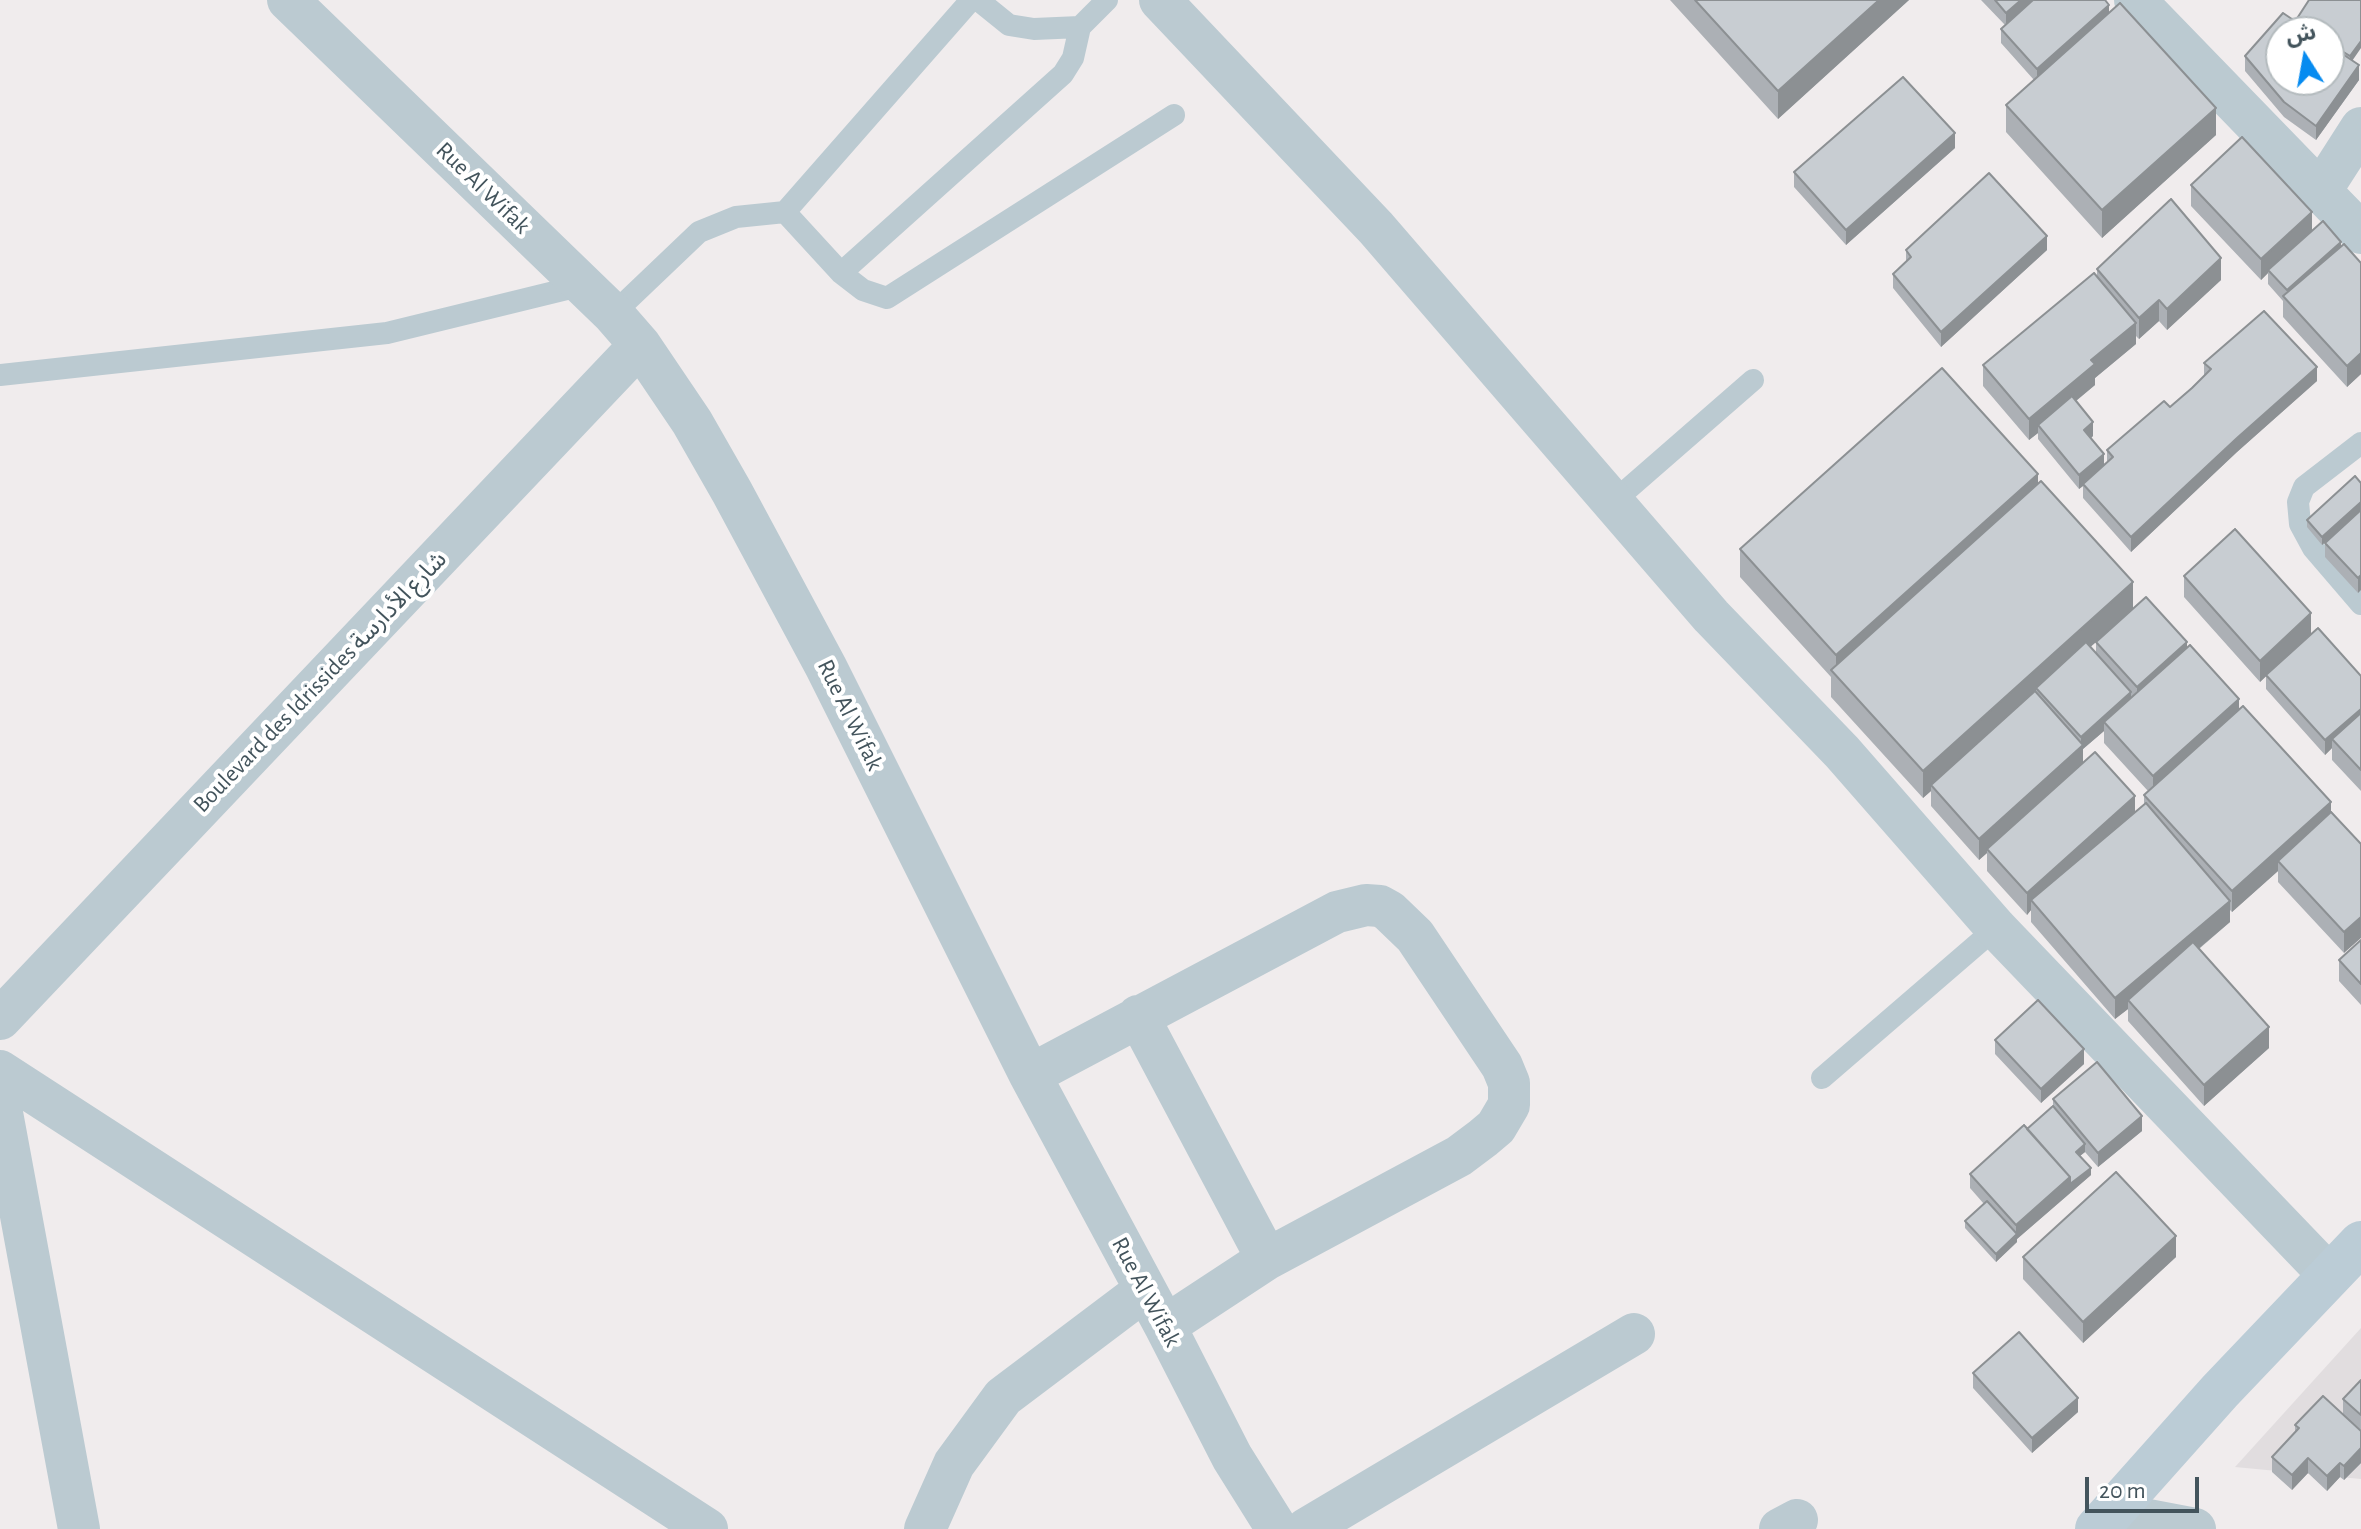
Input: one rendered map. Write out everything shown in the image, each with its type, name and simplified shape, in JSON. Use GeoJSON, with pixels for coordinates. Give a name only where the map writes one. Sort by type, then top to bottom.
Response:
{"type":"FeatureCollection","features":[{"type":"Feature","properties":{"kind":"street","name":"Rue Al Wifak"},"geometry":{"type":"LineString","coordinates":[[288,0],[583,285],[626,330],[692,422],[819,653],[1030,1075],[1232,1457],[1277,1529]]}},
{"type":"Feature","properties":{"kind":"street"},"geometry":{"type":"LineString","coordinates":[[1160,0],[1376,228],[1711,616],[1842,752],[1996,928],[2330,1276]]}},
{"type":"Feature","properties":{"kind":"street"},"geometry":{"type":"LineString","coordinates":[[2135,0],[2361,233]]}},
{"type":"Feature","properties":{"kind":"street"},"geometry":{"type":"LineString","coordinates":[[2320,192],[2361,128]]}},
{"type":"Feature","properties":{"kind":"street","name":"Boulevard des Idrissides شارع الأدارسة"},"geometry":{"type":"LineString","coordinates":[[0,1019],[626,330]]}},
{"type":"Feature","properties":{"kind":"street"},"geometry":{"type":"LineString","coordinates":[[1030,1075],[1337,912],[1358,906],[1380,906],[1415,936],[1502,1066],[1509,1083],[1509,1105],[1496,1127],[1483,1138],[1459,1156],[1267,1259],[1165,1326]]}},
{"type":"Feature","properties":{"kind":"street"},"geometry":{"type":"LineString","coordinates":[[1138,1016],[1267,1259]]}},
{"type":"Feature","properties":{"kind":"street"},"geometry":{"type":"LineString","coordinates":[[0,1071],[707,1529]]}},
{"type":"Feature","properties":{"kind":"street"},"geometry":{"type":"LineString","coordinates":[[0,1102],[79,1529]]}},
{"type":"Feature","properties":{"kind":"street"},"geometry":{"type":"LineString","coordinates":[[2104,1521],[2220,1391],[2361,1243]]}},
{"type":"Feature","properties":{"kind":"street"},"geometry":{"type":"LineString","coordinates":[[925,1529],[954,1464],[1003,1397],[1145,1290]]}},
{"type":"Feature","properties":{"kind":"street"},"geometry":{"type":"LineString","coordinates":[[1306,1529],[1634,1334]]}},
{"type":"Feature","properties":{"kind":"street"},"geometry":{"type":"LineString","coordinates":[[2104,1521],[2195,1529]]}},
{"type":"Feature","properties":{"kind":"lane"},"geometry":{"type":"LineString","coordinates":[[626,330],[699,232],[736,217],[785,212],[971,0]]}},
{"type":"Feature","properties":{"kind":"lane"},"geometry":{"type":"LineString","coordinates":[[978,0],[1009,25],[1034,29],[1080,27]]}},
{"type":"Feature","properties":{"kind":"lane"},"geometry":{"type":"LineString","coordinates":[[841,273],[1063,74],[1073,58],[1080,27],[1107,0]]}},
{"type":"Feature","properties":{"kind":"lane"},"geometry":{"type":"LineString","coordinates":[[785,212],[841,273],[863,290],[887,298],[1174,115]]}},
{"type":"Feature","properties":{"kind":"lane"},"geometry":{"type":"LineString","coordinates":[[0,375],[387,333],[583,285]]}},
{"type":"Feature","properties":{"kind":"lane"},"geometry":{"type":"LineString","coordinates":[[1613,502],[1753,380]]}},
{"type":"Feature","properties":{"kind":"lane"},"geometry":{"type":"LineString","coordinates":[[2361,443],[2304,487],[2298,502],[2300,524],[2313,548],[2361,604]]}},
{"type":"Feature","properties":{"kind":"lane"},"geometry":{"type":"LineString","coordinates":[[1822,1078],[1996,928]]}},
{"type":"Feature","properties":{"kind":"shaded area"},"geometry":{"type":"Polygon","coordinates":[[[2361,1328],[2361,1479],[2235,1467],[2361,1328]]]}},
{"type":"Feature","properties":{"kind":"building"},"geometry":{"type":"Polygon","coordinates":[[[1695,0],[1879,0],[1778,91],[1695,0]]]}},
{"type":"Feature","properties":{"kind":"building"},"geometry":{"type":"Polygon","coordinates":[[[1995,0],[2021,0],[2006,13],[1995,0]]]}},
{"type":"Feature","properties":{"kind":"building"},"geometry":{"type":"Polygon","coordinates":[[[2033,0],[2105,0],[2109,5],[2037,69],[2001,29],[2033,0]]]}},
{"type":"Feature","properties":{"kind":"building"},"geometry":{"type":"Polygon","coordinates":[[[2309,0],[2361,0],[2361,41],[2350,56],[2345,53],[2345,16],[2299,16],[2309,0]]]}},
{"type":"Feature","properties":{"kind":"building"},"geometry":{"type":"Polygon","coordinates":[[[2120,3],[2216,108],[2102,210],[2006,105],[2120,3]]]}},
{"type":"Feature","properties":{"kind":"building"},"geometry":{"type":"Polygon","coordinates":[[[2265,33],[2265,80],[2245,56],[2265,33]]]}},
{"type":"Feature","properties":{"kind":"building"},"geometry":{"type":"Polygon","coordinates":[[[2345,56],[2359,65],[2345,85],[2345,56]]]}},
{"type":"Feature","properties":{"kind":"building"},"geometry":{"type":"Polygon","coordinates":[[[1903,77],[1955,133],[1846,230],[1794,172],[1903,77]]]}},
{"type":"Feature","properties":{"kind":"building"},"geometry":{"type":"Polygon","coordinates":[[[2279,96],[2337,96],[2316,126],[2279,96]]]}},
{"type":"Feature","properties":{"kind":"building"},"geometry":{"type":"Polygon","coordinates":[[[2242,137],[2312,212],[2261,259],[2191,185],[2242,137]]]}},
{"type":"Feature","properties":{"kind":"building"},"geometry":{"type":"Polygon","coordinates":[[[1989,173],[2047,236],[1941,332],[1893,274],[1911,257],[1906,250],[1989,173]]]}},
{"type":"Feature","properties":{"kind":"building"},"geometry":{"type":"Polygon","coordinates":[[[2171,199],[2221,258],[2167,309],[2159,300],[2139,318],[2097,269],[2171,199]]]}},
{"type":"Feature","properties":{"kind":"building"},"geometry":{"type":"Polygon","coordinates":[[[2323,221],[2341,242],[2287,290],[2268,270],[2323,221]]]}},
{"type":"Feature","properties":{"kind":"building"},"geometry":{"type":"Polygon","coordinates":[[[2344,244],[2361,263],[2361,353],[2347,366],[2283,296],[2344,244]]]}},
{"type":"Feature","properties":{"kind":"building"},"geometry":{"type":"Polygon","coordinates":[[[2094,273],[2136,323],[2091,360],[2095,364],[2029,419],[1983,365],[2094,273]]]}},
{"type":"Feature","properties":{"kind":"building"},"geometry":{"type":"Polygon","coordinates":[[[2264,311],[2317,367],[2131,537],[2083,484],[2113,457],[2107,450],[2164,401],[2170,407],[2192,388],[2211,369],[2204,363],[2264,311]]]}},
{"type":"Feature","properties":{"kind":"building"},"geometry":{"type":"Polygon","coordinates":[[[1942,368],[2038,474],[1836,655],[1740,549],[1942,368]]]}},
{"type":"Feature","properties":{"kind":"building"},"geometry":{"type":"Polygon","coordinates":[[[2072,396],[2093,422],[2084,430],[2104,454],[2079,475],[2038,425],[2072,396]]]}},
{"type":"Feature","properties":{"kind":"building"},"geometry":{"type":"Polygon","coordinates":[[[2355,476],[2361,483],[2361,502],[2322,537],[2307,520],[2355,476]]]}},
{"type":"Feature","properties":{"kind":"building"},"geometry":{"type":"Polygon","coordinates":[[[2041,481],[2133,582],[1923,771],[1831,670],[2041,481]]]}},
{"type":"Feature","properties":{"kind":"building"},"geometry":{"type":"Polygon","coordinates":[[[2361,510],[2361,575],[2358,578],[2325,543],[2361,510]]]}},
{"type":"Feature","properties":{"kind":"building"},"geometry":{"type":"Polygon","coordinates":[[[2235,529],[2311,613],[2260,661],[2184,576],[2235,529]]]}},
{"type":"Feature","properties":{"kind":"building"},"geometry":{"type":"Polygon","coordinates":[[[2146,597],[2187,642],[2137,687],[2096,642],[2146,597]]]}},
{"type":"Feature","properties":{"kind":"building"},"geometry":{"type":"Polygon","coordinates":[[[2318,628],[2361,676],[2361,709],[2325,740],[2266,675],[2318,628]]]}},
{"type":"Feature","properties":{"kind":"building"},"geometry":{"type":"Polygon","coordinates":[[[2086,642],[2131,692],[2081,737],[2036,688],[2086,642]]]}},
{"type":"Feature","properties":{"kind":"building"},"geometry":{"type":"Polygon","coordinates":[[[2190,645],[2239,699],[2153,776],[2104,722],[2190,645]]]}},
{"type":"Feature","properties":{"kind":"building"},"geometry":{"type":"Polygon","coordinates":[[[2035,691],[2083,745],[1979,839],[1931,785],[2035,691]]]}},
{"type":"Feature","properties":{"kind":"building"},"geometry":{"type":"Polygon","coordinates":[[[2243,706],[2331,802],[2232,891],[2144,795],[2243,706]]]}},
{"type":"Feature","properties":{"kind":"building"},"geometry":{"type":"Polygon","coordinates":[[[2361,713],[2361,770],[2332,739],[2361,713]]]}},
{"type":"Feature","properties":{"kind":"building"},"geometry":{"type":"Polygon","coordinates":[[[2095,752],[2135,796],[2027,893],[1987,849],[2095,752]]]}},
{"type":"Feature","properties":{"kind":"building"},"geometry":{"type":"Polygon","coordinates":[[[2146,803],[2230,901],[2115,998],[2031,900],[2146,803]]]}},
{"type":"Feature","properties":{"kind":"building"},"geometry":{"type":"Polygon","coordinates":[[[2331,812],[2361,844],[2361,917],[2344,932],[2278,861],[2331,812]]]}},
{"type":"Feature","properties":{"kind":"building"},"geometry":{"type":"Polygon","coordinates":[[[2361,940],[2361,984],[2339,960],[2361,940]]]}},
{"type":"Feature","properties":{"kind":"building"},"geometry":{"type":"Polygon","coordinates":[[[2193,942],[2269,1027],[2204,1085],[2128,1000],[2193,942]]]}},
{"type":"Feature","properties":{"kind":"building"},"geometry":{"type":"Polygon","coordinates":[[[2038,1000],[2084,1049],[2041,1089],[1995,1040],[2038,1000]]]}},
{"type":"Feature","properties":{"kind":"building"},"geometry":{"type":"Polygon","coordinates":[[[2097,1062],[2142,1116],[2098,1153],[2053,1099],[2097,1062]]]}},
{"type":"Feature","properties":{"kind":"building"},"geometry":{"type":"Polygon","coordinates":[[[2053,1106],[2085,1144],[2076,1152],[2091,1168],[2070,1184],[2070,1177],[2027,1129],[2053,1106]]]}},
{"type":"Feature","properties":{"kind":"building"},"geometry":{"type":"Polygon","coordinates":[[[2024,1125],[2070,1177],[2016,1225],[1970,1174],[2024,1125]]]}},
{"type":"Feature","properties":{"kind":"building"},"geometry":{"type":"Polygon","coordinates":[[[2116,1172],[2176,1236],[2083,1322],[2023,1257],[2116,1172]]]}},
{"type":"Feature","properties":{"kind":"building"},"geometry":{"type":"Polygon","coordinates":[[[1987,1201],[2017,1234],[1996,1254],[1965,1221],[1987,1201]]]}},
{"type":"Feature","properties":{"kind":"building"},"geometry":{"type":"Polygon","coordinates":[[[2019,1332],[2078,1398],[2032,1438],[1973,1373],[2019,1332]]]}},
{"type":"Feature","properties":{"kind":"building"},"geometry":{"type":"Polygon","coordinates":[[[2361,1380],[2361,1415],[2343,1399],[2361,1380]]]}},
{"type":"Feature","properties":{"kind":"building"},"geometry":{"type":"Polygon","coordinates":[[[2323,1396],[2361,1431],[2361,1448],[2344,1466],[2340,1463],[2327,1476],[2308,1458],[2292,1475],[2272,1457],[2299,1428],[2295,1425],[2323,1396]]]}}]}
